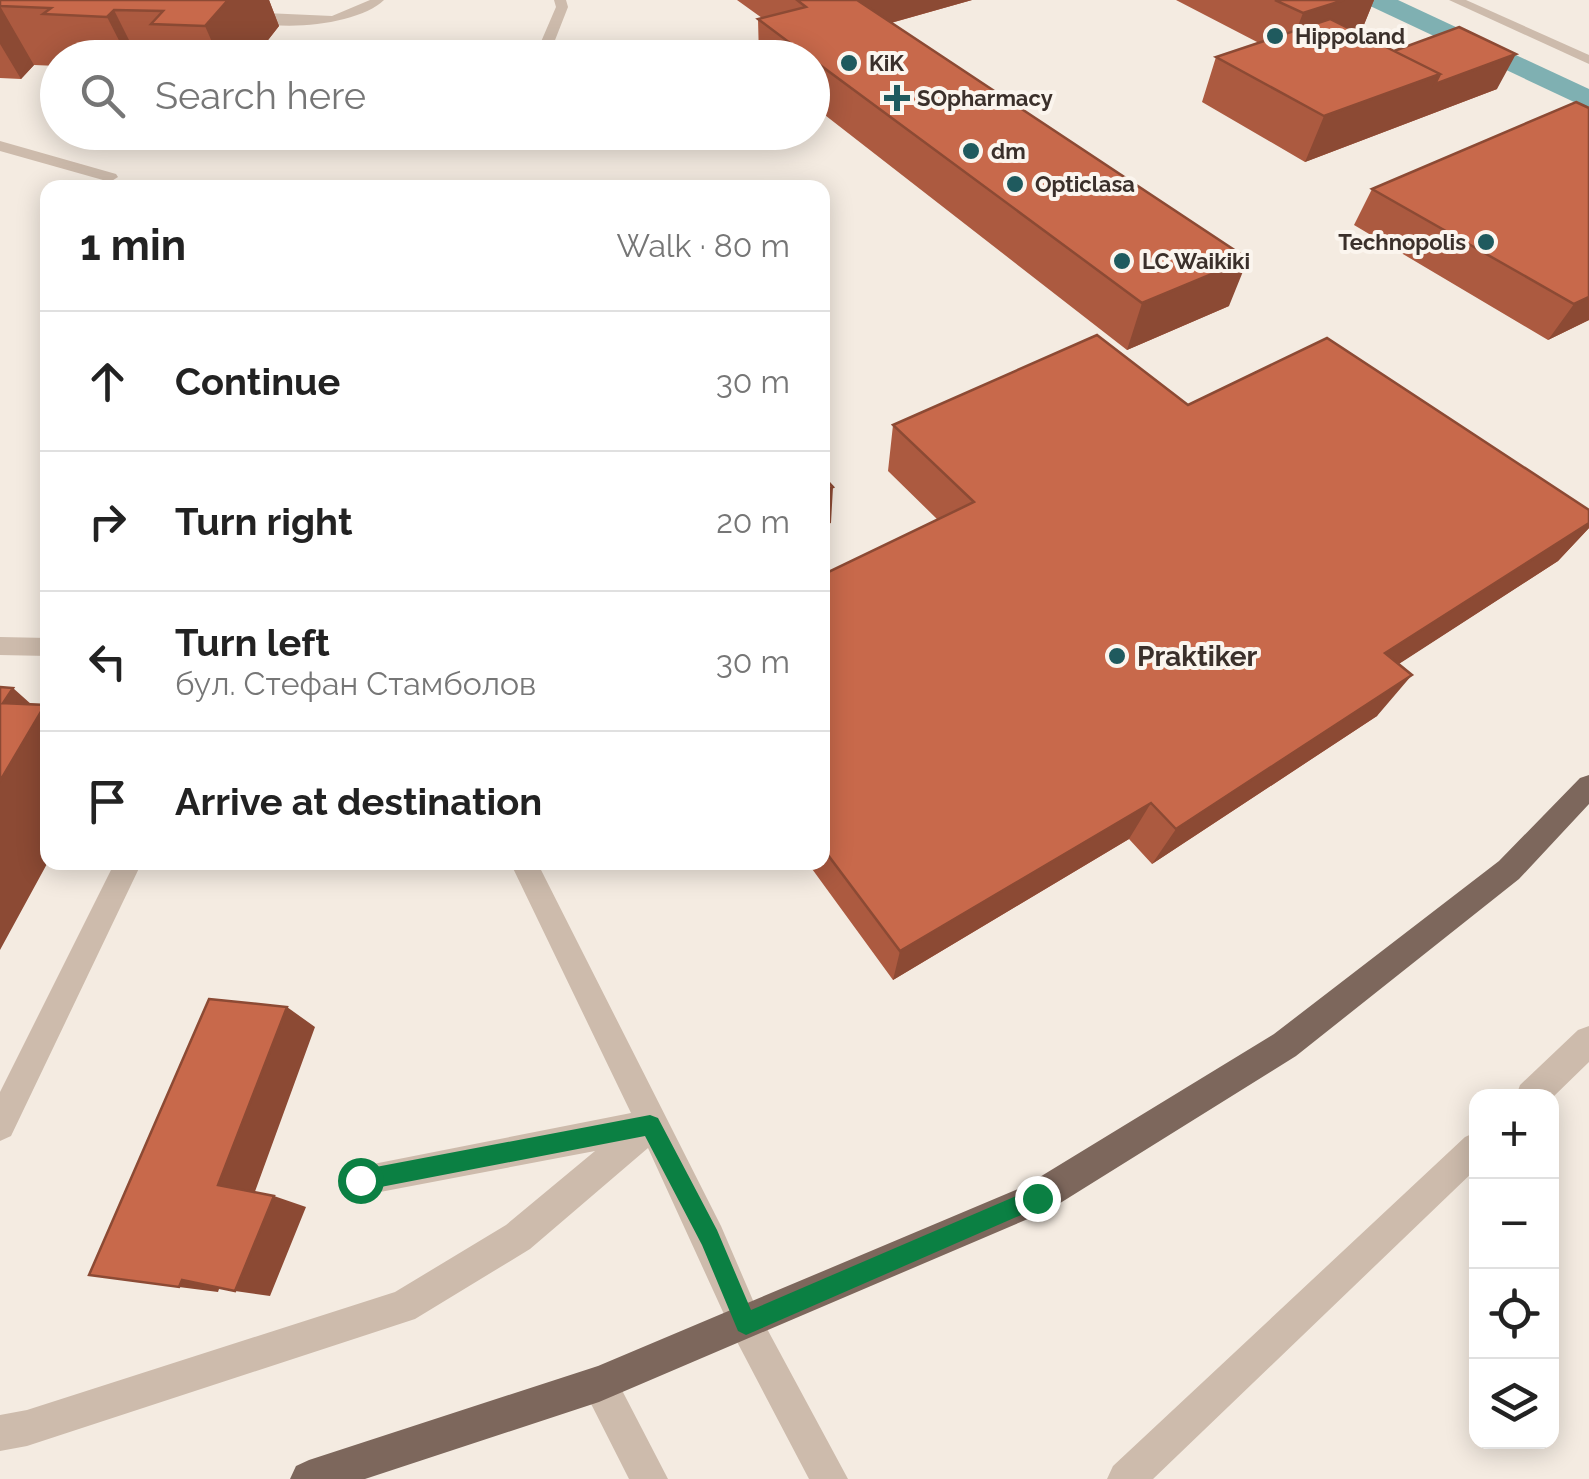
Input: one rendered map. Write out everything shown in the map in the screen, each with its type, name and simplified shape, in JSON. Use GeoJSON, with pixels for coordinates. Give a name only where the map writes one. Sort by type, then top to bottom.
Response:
{"type":"FeatureCollection","features":[{"type":"Feature","properties":{"kind":"main road"},"geometry":{"type":"LineString","coordinates":[[309,1479],[600,1384],[1037,1198],[1284,1045],[1508,870],[1589,786]]}},
{"type":"Feature","properties":{"kind":"street"},"geometry":{"type":"LineString","coordinates":[[234,16],[344,18],[366,12],[378,0]]}},
{"type":"Feature","properties":{"kind":"street"},"geometry":{"type":"LineString","coordinates":[[548,40],[562,7],[560,0]]}},
{"type":"Feature","properties":{"kind":"street"},"geometry":{"type":"LineString","coordinates":[[1455,0],[1589,60]]}},
{"type":"Feature","properties":{"kind":"street"},"geometry":{"type":"LineString","coordinates":[[0,146],[110,177]]}},
{"type":"Feature","properties":{"kind":"street"},"geometry":{"type":"LineString","coordinates":[[0,646],[40,647]]}},
{"type":"Feature","properties":{"kind":"street"},"geometry":{"type":"LineString","coordinates":[[0,1125],[125,870]]}},
{"type":"Feature","properties":{"kind":"street"},"geometry":{"type":"LineString","coordinates":[[527,870],[709,1238],[746,1324],[830,1479]]}},
{"type":"Feature","properties":{"kind":"street"},"geometry":{"type":"LineString","coordinates":[[1538,1089],[1589,1041]]}},
{"type":"Feature","properties":{"kind":"street"},"geometry":{"type":"LineString","coordinates":[[360,1180],[650,1125]]}},
{"type":"Feature","properties":{"kind":"street"},"geometry":{"type":"LineString","coordinates":[[0,1433],[27,1428],[403,1307],[518,1237],[650,1125]]}},
{"type":"Feature","properties":{"kind":"street"},"geometry":{"type":"LineString","coordinates":[[1126,1479],[1469,1155]]}},
{"type":"Feature","properties":{"kind":"street"},"geometry":{"type":"LineString","coordinates":[[600,1384],[649,1479]]}},
{"type":"Feature","properties":{"kind":"building"},"geometry":{"type":"Polygon","coordinates":[[[0,0],[228,0],[205,26],[151,24],[163,11],[114,10],[107,17],[43,14],[51,8],[0,6],[0,0]]]}},
{"type":"Feature","properties":{"kind":"building"},"geometry":{"type":"Polygon","coordinates":[[[797,0],[857,0],[1248,259],[1142,303],[830,72],[830,40],[786,40],[758,19],[806,7],[797,0]]]}},
{"type":"Feature","properties":{"kind":"building"},"geometry":{"type":"Polygon","coordinates":[[[1275,0],[1344,0],[1303,13],[1275,0]]]}},
{"type":"Feature","properties":{"kind":"building"},"geometry":{"type":"Polygon","coordinates":[[[1330,19],[1440,74],[1324,116],[1216,57],[1330,19]]]}},
{"type":"Feature","properties":{"kind":"building"},"geometry":{"type":"Polygon","coordinates":[[[1459,27],[1516,54],[1435,84],[1440,74],[1394,51],[1459,27]]]}},
{"type":"Feature","properties":{"kind":"building","name":"Technopolis"},"geometry":{"type":"Polygon","coordinates":[[[1576,102],[1589,108],[1589,297],[1574,304],[1372,189],[1576,102]]]}},
{"type":"Feature","properties":{"kind":"building","name":"Praktiker"},"geometry":{"type":"Polygon","coordinates":[[[1097,335],[1188,405],[1327,338],[1589,510],[1589,523],[1385,653],[1412,675],[1176,829],[1151,803],[900,951],[830,858],[830,571],[974,502],[893,425],[1097,335]]]}},
{"type":"Feature","properties":{"kind":"building"},"geometry":{"type":"Polygon","coordinates":[[[0,687],[13,688],[3,703],[40,705],[40,713],[0,781],[0,687]]]}},
{"type":"Feature","properties":{"kind":"building"},"geometry":{"type":"Polygon","coordinates":[[[209,999],[287,1007],[218,1185],[274,1196],[235,1291],[182,1280],[179,1287],[89,1275],[209,999]]]}},
{"type":"Feature","properties":{"kind":"waterway"},"geometry":{"type":"LineString","coordinates":[[1377,0],[1589,100]]}},
{"type":"Feature","properties":{"kind":"place","name":"Hippoland"},"geometry":{"type":"Point","coordinates":[1275,36]}},
{"type":"Feature","properties":{"kind":"place","name":"KiK"},"geometry":{"type":"Point","coordinates":[849,63]}},
{"type":"Feature","properties":{"kind":"place","name":"SOpharmacy"},"geometry":{"type":"Point","coordinates":[897,98]}},
{"type":"Feature","properties":{"kind":"place","name":"dm"},"geometry":{"type":"Point","coordinates":[971,151]}},
{"type":"Feature","properties":{"kind":"place","name":"Opticlasa"},"geometry":{"type":"Point","coordinates":[1015,184]}},
{"type":"Feature","properties":{"kind":"place","name":"Technopolis"},"geometry":{"type":"Point","coordinates":[1486,242]}},
{"type":"Feature","properties":{"kind":"place","name":"LC Waikiki"},"geometry":{"type":"Point","coordinates":[1122,261]}},
{"type":"Feature","properties":{"kind":"place","name":"Praktiker"},"geometry":{"type":"Point","coordinates":[1117,656]}},
{"type":"Feature","properties":{"kind":"route"},"geometry":{"type":"LineString","coordinates":[[360,1180],[650,1125],[709,1238],[746,1324],[1037,1198]]}}]}
